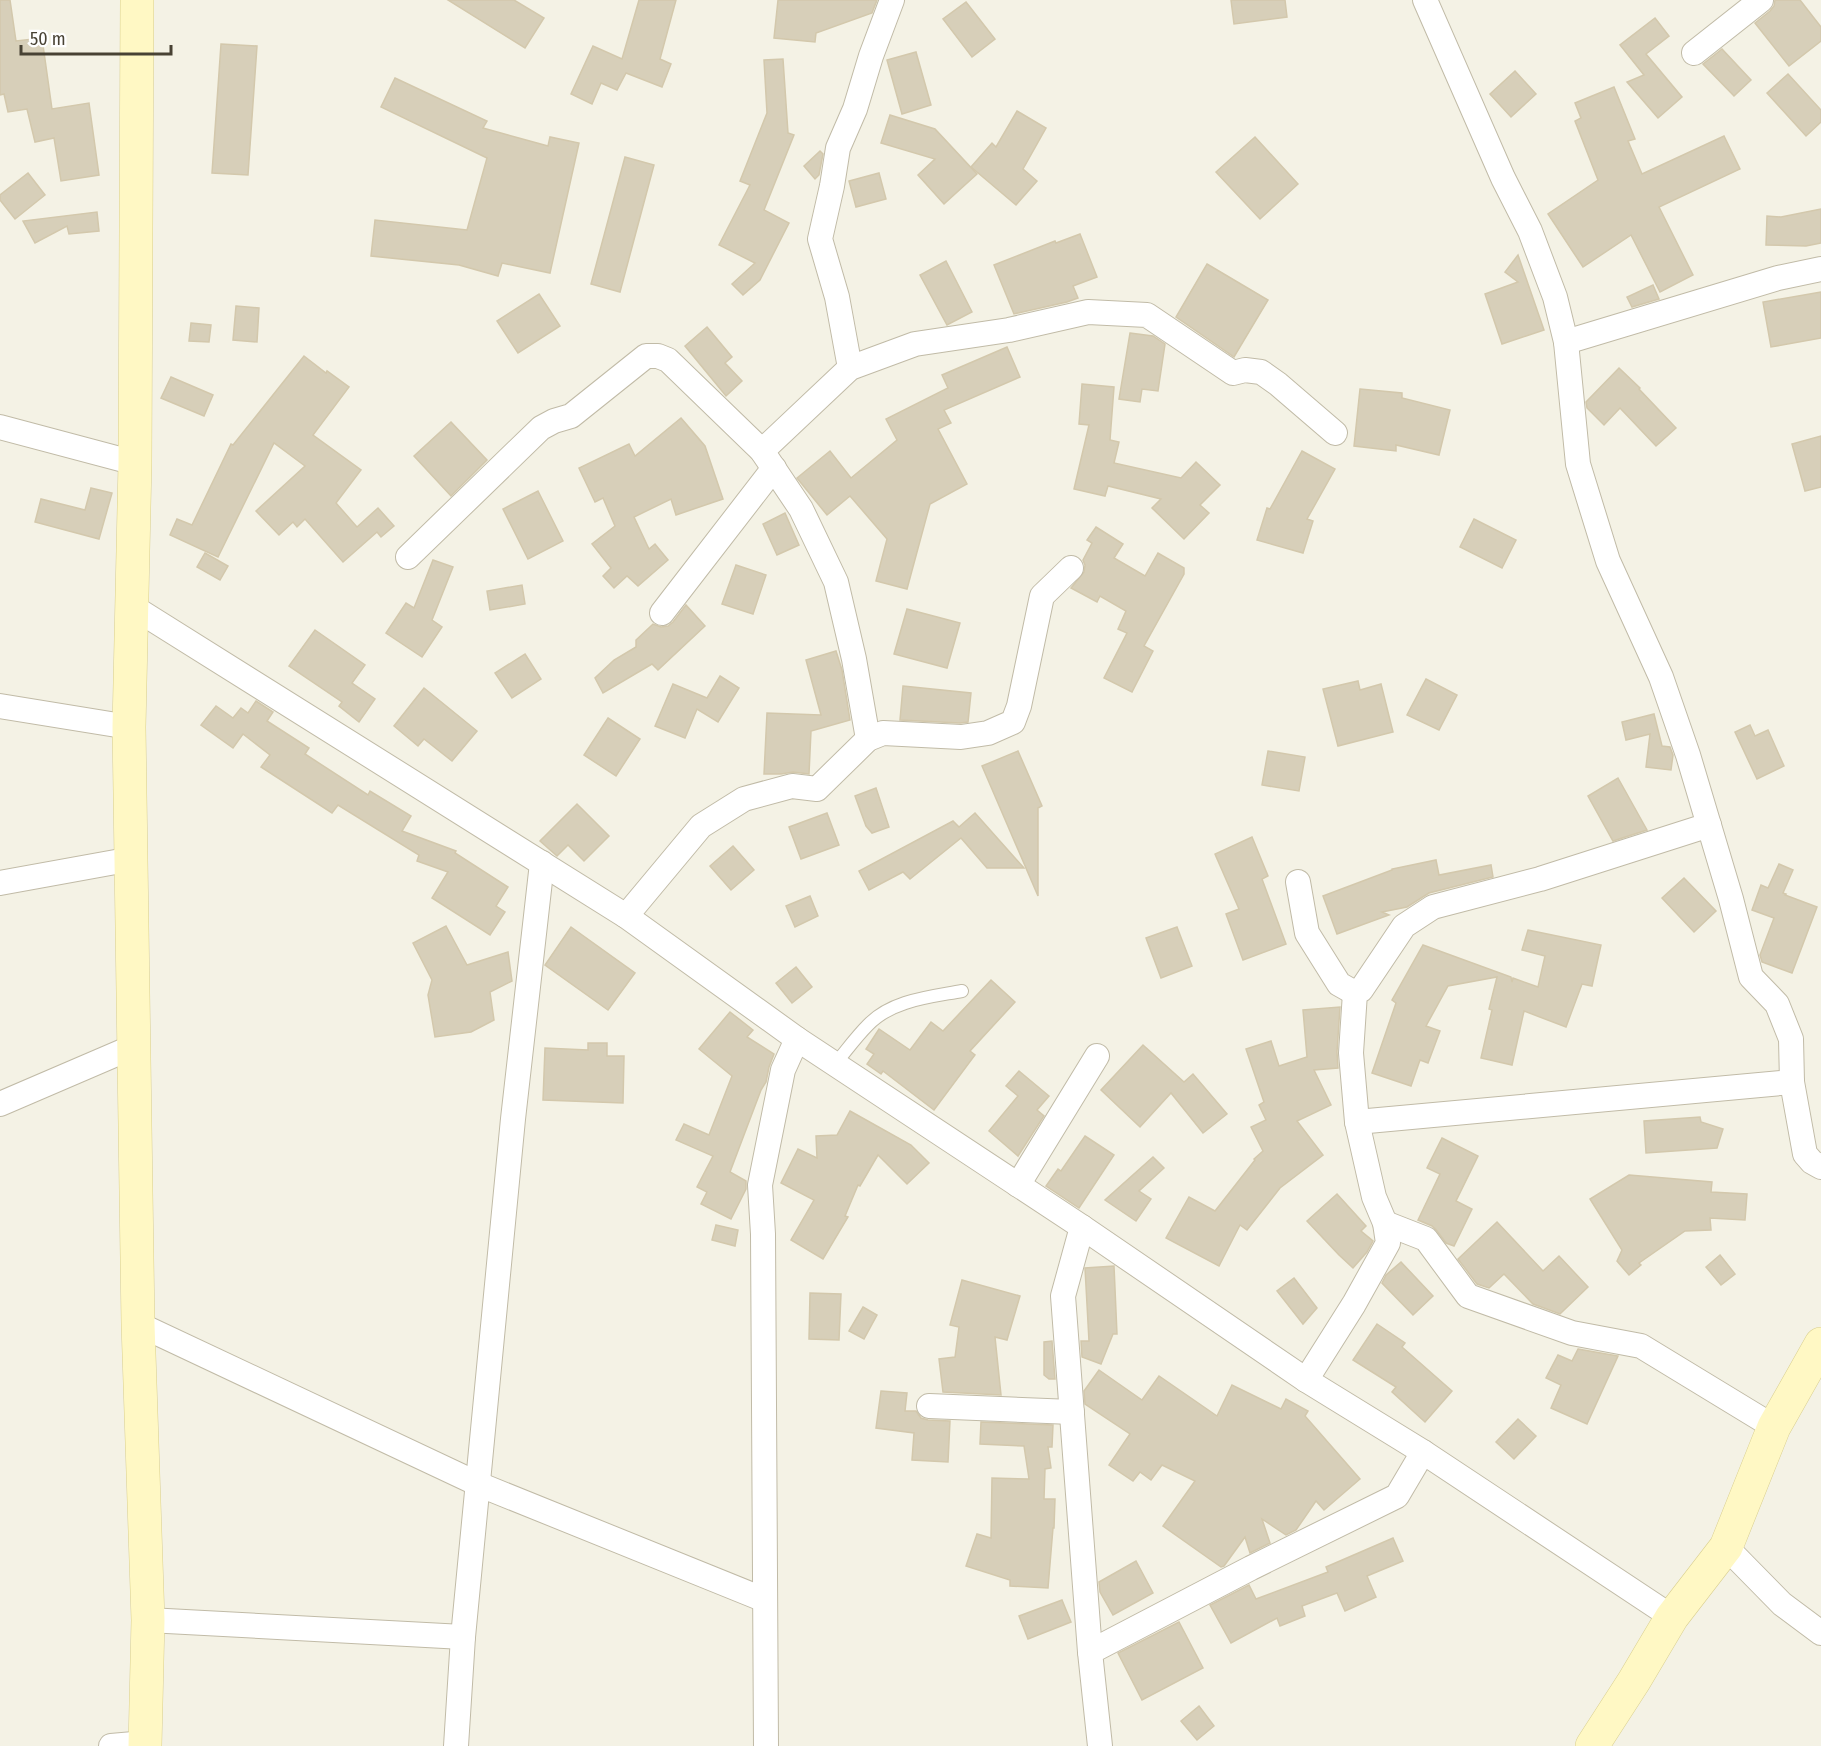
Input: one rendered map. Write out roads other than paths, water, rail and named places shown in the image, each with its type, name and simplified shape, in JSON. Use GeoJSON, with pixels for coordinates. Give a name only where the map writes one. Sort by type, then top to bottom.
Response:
{"type":"FeatureCollection","features":[{"type":"Feature","properties":{"kind":"street"},"geometry":{"type":"LineString","coordinates":[[111,1746],[145,1745],[148,1620],[138,1324],[129,728],[135,464],[137,0]]}},
{"type":"Feature","properties":{"kind":"street"},"geometry":{"type":"LineString","coordinates":[[850,368],[837,297],[820,239],[838,148],[855,109],[892,0]]}},
{"type":"Feature","properties":{"kind":"street"},"geometry":{"type":"LineString","coordinates":[[1425,0],[1503,178],[1530,231],[1555,297],[1566,342],[1578,464],[1608,561],[1661,677],[1688,755],[1751,977],[1777,1004],[1791,1039],[1792,1082],[1805,1154],[1821,1167]]}},
{"type":"Feature","properties":{"kind":"street"},"geometry":{"type":"LineString","coordinates":[[1694,53],[1761,0]]}},
{"type":"Feature","properties":{"kind":"street"},"geometry":{"type":"LineString","coordinates":[[1566,342],[1778,278],[1821,269]]}},
{"type":"Feature","properties":{"kind":"street"},"geometry":{"type":"LineString","coordinates":[[662,613],[768,459],[850,368],[915,344],[1009,330],[1088,312],[1147,315],[1233,373],[1245,370],[1261,372],[1335,434]]}},
{"type":"Feature","properties":{"kind":"street"},"geometry":{"type":"LineString","coordinates":[[408,557],[532,436],[554,421],[571,416],[646,356],[658,356],[668,360],[768,459],[801,509],[836,582],[854,659],[868,739]]}},
{"type":"Feature","properties":{"kind":"street"},"geometry":{"type":"LineString","coordinates":[[0,427],[135,464]]}},
{"type":"Feature","properties":{"kind":"street"},"geometry":{"type":"LineString","coordinates":[[626,916],[701,826],[744,799],[792,786],[817,789],[868,739],[883,733],[961,737],[988,734],[1013,722],[1019,706],[1042,596],[1071,568]]}},
{"type":"Feature","properties":{"kind":"street"},"geometry":{"type":"LineString","coordinates":[[133,607],[626,916],[797,1039],[1082,1227],[1306,1380],[1423,1452],[1672,1617]]}},
{"type":"Feature","properties":{"kind":"street"},"geometry":{"type":"LineString","coordinates":[[0,706],[129,728]]}},
{"type":"Feature","properties":{"kind":"street"},"geometry":{"type":"LineString","coordinates":[[1355,993],[1361,990],[1404,926],[1433,907],[1540,879],[1709,825]]}},
{"type":"Feature","properties":{"kind":"street"},"geometry":{"type":"LineString","coordinates":[[0,883],[132,859]]}},
{"type":"Feature","properties":{"kind":"street"},"geometry":{"type":"LineString","coordinates":[[456,1746],[463,1637],[513,1119],[542,863]]}},
{"type":"Feature","properties":{"kind":"street"},"geometry":{"type":"LineString","coordinates":[[1298,882],[1307,933],[1340,984],[1355,993]]}},
{"type":"Feature","properties":{"kind":"street"},"geometry":{"type":"LineString","coordinates":[[1306,1380],[1354,1304],[1388,1243],[1385,1223],[1374,1197],[1357,1122],[1351,1053],[1355,993]]}},
{"type":"Feature","properties":{"kind":"street"},"geometry":{"type":"LineString","coordinates":[[766,1746],[763,1234],[760,1185],[783,1070],[797,1039]]}},
{"type":"Feature","properties":{"kind":"street"},"geometry":{"type":"LineString","coordinates":[[0,1104],[135,1046]]}},
{"type":"Feature","properties":{"kind":"street"},"geometry":{"type":"LineString","coordinates":[[1018,1185],[1098,1056]]}},
{"type":"Feature","properties":{"kind":"street"},"geometry":{"type":"LineString","coordinates":[[1357,1122],[1792,1082]]}},
{"type":"Feature","properties":{"kind":"street"},"geometry":{"type":"LineString","coordinates":[[1385,1223],[1426,1239],[1468,1296],[1572,1333],[1641,1346],[1774,1426]]}},
{"type":"Feature","properties":{"kind":"street"},"geometry":{"type":"LineString","coordinates":[[1082,1227],[1063,1296],[1090,1652],[1100,1746]]}},
{"type":"Feature","properties":{"kind":"street"},"geometry":{"type":"LineString","coordinates":[[138,1324],[478,1484],[765,1600]]}},
{"type":"Feature","properties":{"kind":"street"},"geometry":{"type":"LineString","coordinates":[[1592,1746],[1634,1682],[1672,1617],[1726,1547],[1774,1426],[1821,1344]]}},
{"type":"Feature","properties":{"kind":"street"},"geometry":{"type":"LineString","coordinates":[[929,1406],[1072,1412]]}},
{"type":"Feature","properties":{"kind":"street"},"geometry":{"type":"LineString","coordinates":[[1090,1652],[1251,1568],[1397,1496],[1423,1452]]}},
{"type":"Feature","properties":{"kind":"street"},"geometry":{"type":"LineString","coordinates":[[1726,1547],[1782,1604],[1821,1633]]}},
{"type":"Feature","properties":{"kind":"street"},"geometry":{"type":"LineString","coordinates":[[148,1620],[463,1637]]}},
{"type":"Feature","properties":{"kind":"lane"},"geometry":{"type":"LineString","coordinates":[[835,1064],[868,1024],[885,1012],[909,1002],[962,991]]}}]}
